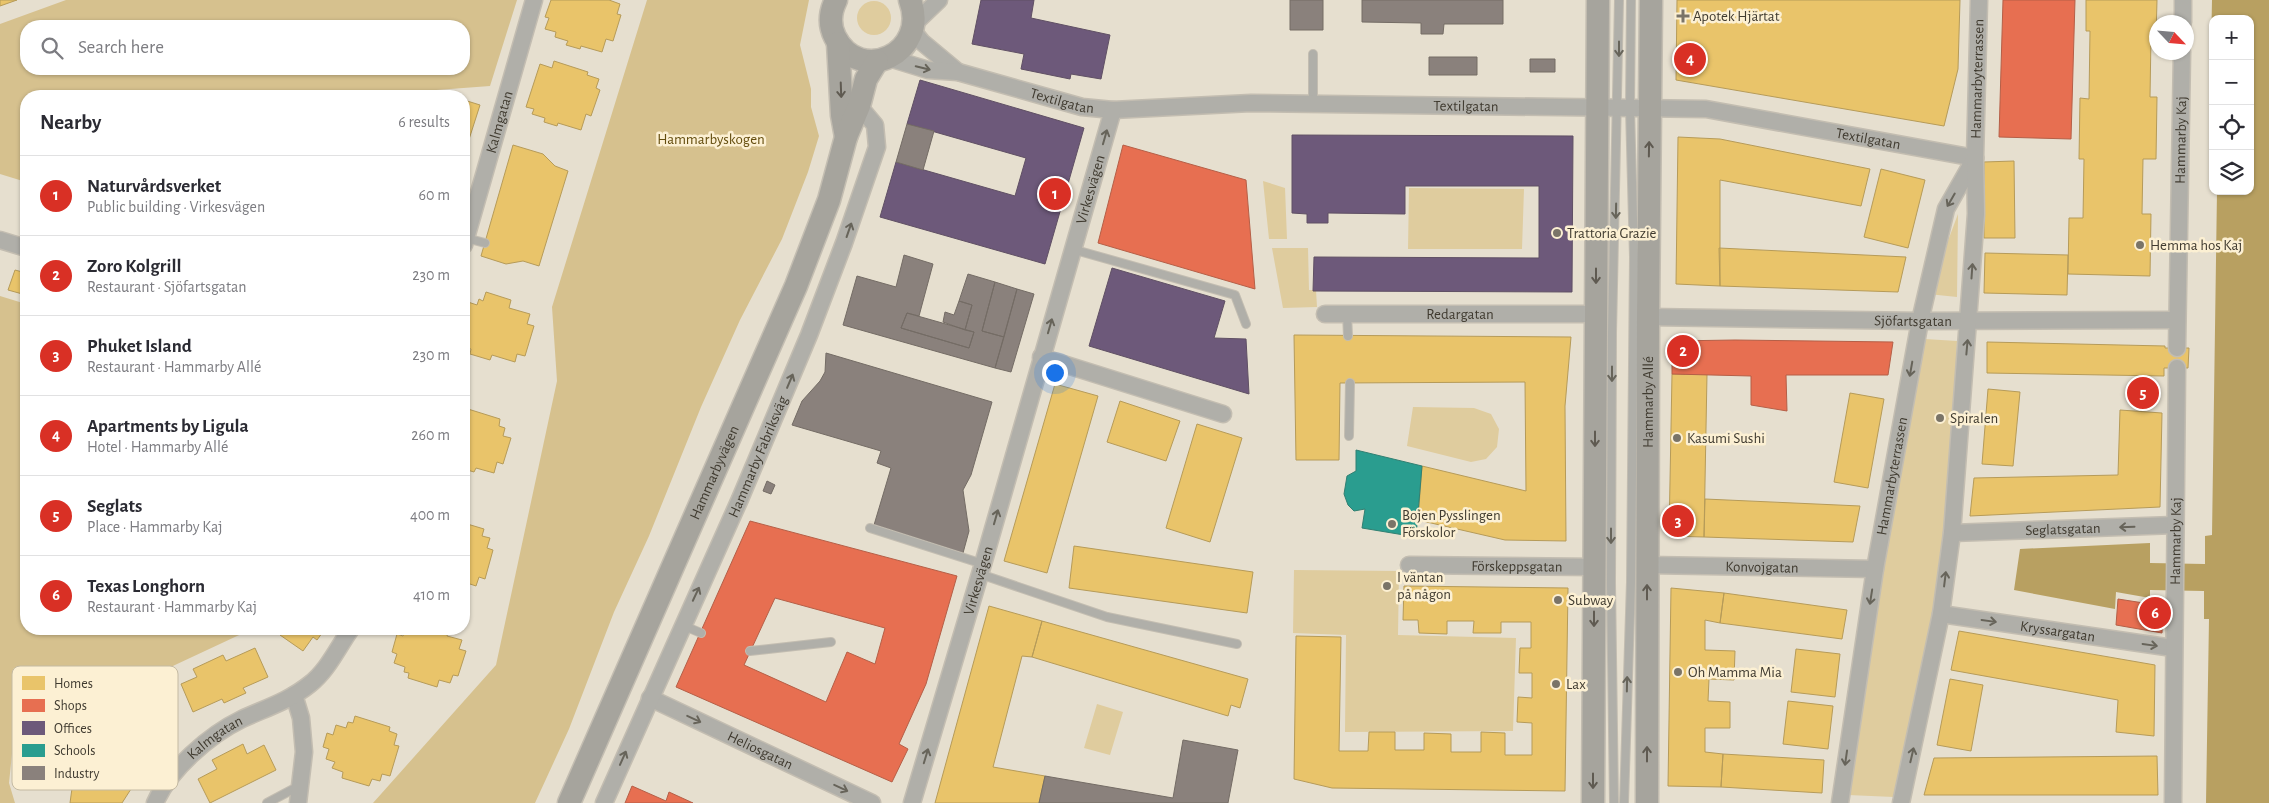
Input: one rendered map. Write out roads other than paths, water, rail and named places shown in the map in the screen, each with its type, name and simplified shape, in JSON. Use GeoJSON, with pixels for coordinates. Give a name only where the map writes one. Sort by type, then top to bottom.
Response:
{"type":"FeatureCollection","features":[{"type":"Feature","properties":{"kind":"street","name":"Kalmgatan"},"geometry":{"type":"LineString","coordinates":[[470,224],[534,0]]}},
{"type":"Feature","properties":{"kind":"street","name":"Hammarbyvägen"},"geometry":{"type":"LineString","coordinates":[[836,0],[831,20],[833,32],[838,43],[842,115],[846,137]]}},
{"type":"Feature","properties":{"kind":"street"},"geometry":{"type":"LineString","coordinates":[[910,0],[914,11],[914,27]]}},
{"type":"Feature","properties":{"kind":"street"},"geometry":{"type":"LineString","coordinates":[[914,27],[939,0]]}},
{"type":"Feature","properties":{"kind":"street","name":"Hammarby Allé"},"geometry":{"type":"LineString","coordinates":[[1598,0],[1624,109],[1648,317],[1647,803]]}},
{"type":"Feature","properties":{"kind":"street","name":"Hammarby Allé"},"geometry":{"type":"LineString","coordinates":[[1593,803],[1596,314],[1624,109],[1651,0]]}},
{"type":"Feature","properties":{"kind":"street","name":"Hammarbyterrassen"},"geometry":{"type":"LineString","coordinates":[[1901,803],[1941,614],[1952,533],[1976,214],[1975,158],[1978,0]]}},
{"type":"Feature","properties":{"kind":"street"},"geometry":{"type":"LineString","coordinates":[[2183,0],[2183,15]]}},
{"type":"Feature","properties":{"kind":"street","name":"Hammarbyvägen"},"geometry":{"type":"LineString","coordinates":[[569,803],[796,286],[829,200],[846,137],[860,106],[866,78],[883,59],[900,52],[908,42],[914,27]]}},
{"type":"Feature","properties":{"kind":"street","name":"Textilgatan"},"geometry":{"type":"LineString","coordinates":[[914,27],[922,42],[958,72]]}},
{"type":"Feature","properties":{"kind":"street"},"geometry":{"type":"LineString","coordinates":[[838,43],[855,57],[883,59]]}},
{"type":"Feature","properties":{"kind":"street","name":"Textilgatan"},"geometry":{"type":"LineString","coordinates":[[883,59],[928,70],[958,72],[1082,107],[1113,110],[1250,103],[1706,109],[1975,158]]}},
{"type":"Feature","properties":{"kind":"street","name":"Hammarby Kaj"},"geometry":{"type":"LineString","coordinates":[[2177,348],[2182,60]]}},
{"type":"Feature","properties":{"kind":"street","name":"Hammarby Fabriksväg"},"geometry":{"type":"LineString","coordinates":[[604,803],[743,491],[809,335],[849,230],[877,147],[875,125],[860,106]]}},
{"type":"Feature","properties":{"kind":"street","name":"Virkesvägen"},"geometry":{"type":"LineString","coordinates":[[912,803],[982,569],[1041,356],[1113,110]]}},
{"type":"Feature","properties":{"kind":"street","name":"Hammarbyterrassen"},"geometry":{"type":"LineString","coordinates":[[1840,803],[1875,569],[1920,320],[1946,209],[1975,158]]}},
{"type":"Feature","properties":{"kind":"street"},"geometry":{"type":"LineString","coordinates":[[0,240],[20,246]]}},
{"type":"Feature","properties":{"kind":"street","name":"Redargatan"},"geometry":{"type":"LineString","coordinates":[[1325,314],[1596,314]]}},
{"type":"Feature","properties":{"kind":"street","name":"Sjöfartsgatan"},"geometry":{"type":"LineString","coordinates":[[1648,317],[2177,320]]}},
{"type":"Feature","properties":{"kind":"street"},"geometry":{"type":"LineString","coordinates":[[1041,356],[1224,414]]}},
{"type":"Feature","properties":{"kind":"street","name":"Hammarby Kaj"},"geometry":{"type":"LineString","coordinates":[[2173,803],[2177,368]]}},
{"type":"Feature","properties":{"kind":"street","name":"Seglatsgatan"},"geometry":{"type":"LineString","coordinates":[[1952,533],[2175,525]]}},
{"type":"Feature","properties":{"kind":"street","name":"Förskeppsgatan"},"geometry":{"type":"LineString","coordinates":[[1409,565],[1594,567]]}},
{"type":"Feature","properties":{"kind":"street","name":"Konvojgatan"},"geometry":{"type":"LineString","coordinates":[[1648,566],[1875,569]]}},
{"type":"Feature","properties":{"kind":"street","name":"Kryssargatan"},"geometry":{"type":"LineString","coordinates":[[1941,614],[2173,648]]}},
{"type":"Feature","properties":{"kind":"street","name":"Kalmgatan"},"geometry":{"type":"LineString","coordinates":[[178,769],[196,750],[240,720],[294,695],[323,672],[347,635]]}},
{"type":"Feature","properties":{"kind":"street"},"geometry":{"type":"LineString","coordinates":[[294,695],[301,718],[304,752],[298,803]]}},
{"type":"Feature","properties":{"kind":"street","name":"Heliosgatan"},"geometry":{"type":"LineString","coordinates":[[650,698],[872,803]]}},
{"type":"Feature","properties":{"kind":"street","name":"Kalmgatan"},"geometry":{"type":"LineString","coordinates":[[155,803],[164,790]]}},
{"type":"Feature","properties":{"kind":"lane"},"geometry":{"type":"LineString","coordinates":[[1619,0],[1634,258],[1631,582],[1624,803]]}},
{"type":"Feature","properties":{"kind":"lane"},"geometry":{"type":"LineString","coordinates":[[1614,803],[1614,670],[1611,583],[1612,373],[1631,0]]}},
{"type":"Feature","properties":{"kind":"lane"},"geometry":{"type":"LineString","coordinates":[[1313,54],[1314,104]]}},
{"type":"Feature","properties":{"kind":"lane"},"geometry":{"type":"LineString","coordinates":[[470,242],[485,243]]}},
{"type":"Feature","properties":{"kind":"lane"},"geometry":{"type":"LineString","coordinates":[[1072,249],[1235,295],[1246,324]]}},
{"type":"Feature","properties":{"kind":"lane"},"geometry":{"type":"LineString","coordinates":[[1347,314],[1348,336]]}},
{"type":"Feature","properties":{"kind":"lane"},"geometry":{"type":"LineString","coordinates":[[1349,436],[1350,383]]}},
{"type":"Feature","properties":{"kind":"lane"},"geometry":{"type":"LineString","coordinates":[[870,528],[1107,617],[1237,644]]}},
{"type":"Feature","properties":{"kind":"lane"},"geometry":{"type":"LineString","coordinates":[[682,625],[700,633]]}},
{"type":"Feature","properties":{"kind":"lane"},"geometry":{"type":"LineString","coordinates":[[750,651],[831,642]]}},
{"type":"Feature","properties":{"kind":"lane"},"geometry":{"type":"LineString","coordinates":[[268,803],[299,786]]}},
{"type":"Feature","properties":{"kind":"place","name":"Apotek Hjärtat"},"geometry":{"type":"Point","coordinates":[1683,16]}},
{"type":"Feature","properties":{"kind":"place","name":"Apartments by Ligula"},"geometry":{"type":"Point","coordinates":[1690,59]}},
{"type":"Feature","properties":{"kind":"place","name":"Naturvårdsverket"},"geometry":{"type":"Point","coordinates":[1055,194]}},
{"type":"Feature","properties":{"kind":"place","name":"Trattoria Grazie"},"geometry":{"type":"Point","coordinates":[1557,233]}},
{"type":"Feature","properties":{"kind":"place","name":"Hemma hos Kaj"},"geometry":{"type":"Point","coordinates":[2140,245]}},
{"type":"Feature","properties":{"kind":"place","name":"Zoro Kolgrill"},"geometry":{"type":"Point","coordinates":[1683,351]}},
{"type":"Feature","properties":{"kind":"place","name":"Seglats"},"geometry":{"type":"Point","coordinates":[2143,393]}},
{"type":"Feature","properties":{"kind":"place","name":"Spiralen"},"geometry":{"type":"Point","coordinates":[1940,418]}},
{"type":"Feature","properties":{"kind":"place","name":"Kasumi Sushi"},"geometry":{"type":"Point","coordinates":[1677,438]}},
{"type":"Feature","properties":{"kind":"place","name":"Phuket Island"},"geometry":{"type":"Point","coordinates":[1678,521]}},
{"type":"Feature","properties":{"kind":"place","name":"Bojen Pysslingen Förskolor"},"geometry":{"type":"Point","coordinates":[1392,524]}},
{"type":"Feature","properties":{"kind":"place","name":"I väntan på någon"},"geometry":{"type":"Point","coordinates":[1387,586]}},
{"type":"Feature","properties":{"kind":"place","name":"Subway"},"geometry":{"type":"Point","coordinates":[1558,600]}},
{"type":"Feature","properties":{"kind":"place","name":"Texas Longhorn"},"geometry":{"type":"Point","coordinates":[2155,613]}},
{"type":"Feature","properties":{"kind":"place","name":"Oh Mamma Mia"},"geometry":{"type":"Point","coordinates":[1678,672]}},
{"type":"Feature","properties":{"kind":"place","name":"Lax"},"geometry":{"type":"Point","coordinates":[1556,684]}},
{"type":"Feature","properties":{"kind":"park label","name":"Hammarbyskogen"},"geometry":{"type":"Point","coordinates":[711,139]}}]}
